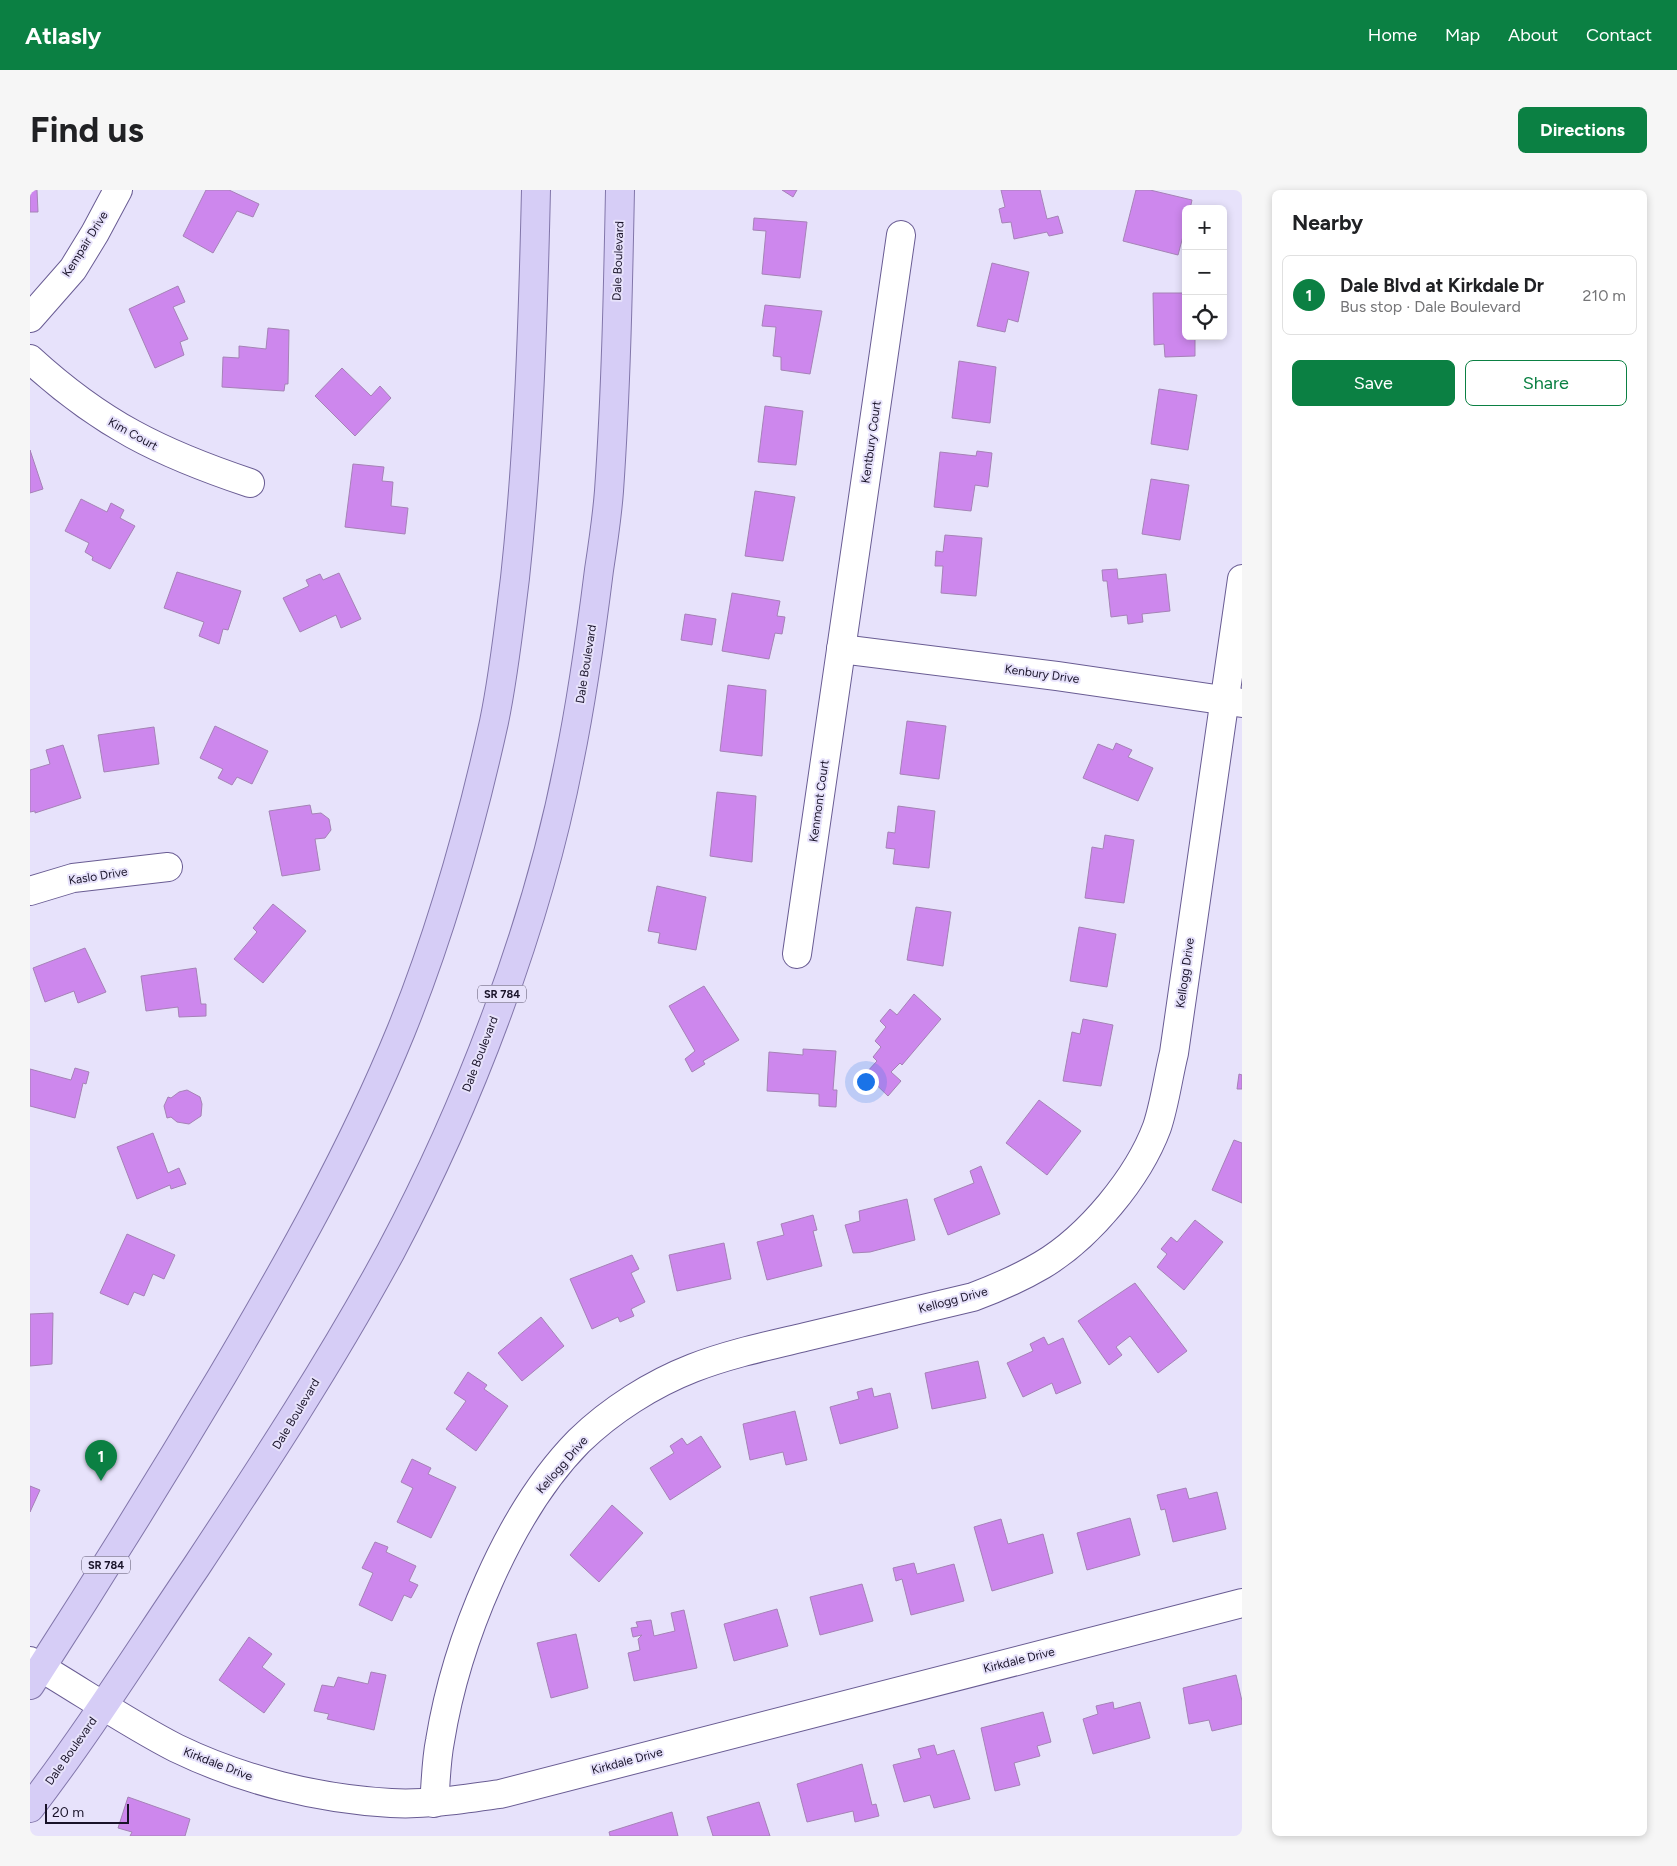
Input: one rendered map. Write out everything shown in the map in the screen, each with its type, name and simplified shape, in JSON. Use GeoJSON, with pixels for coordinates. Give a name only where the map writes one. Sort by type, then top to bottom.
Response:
{"type":"FeatureCollection","features":[{"type":"Feature","properties":{"kind":"main road","name":"SR 784"},"geometry":{"type":"LineString","coordinates":[[34,1671],[170,1463],[286,1267],[340,1164],[392,1050],[433,944],[471,816],[494,720],[508,642],[522,514],[532,362],[536,190]]}},
{"type":"Feature","properties":{"kind":"main road","name":"Dale Boulevard"},"geometry":{"type":"LineString","coordinates":[[30,1808],[104,1705],[265,1463],[336,1348],[391,1250],[432,1168],[478,1063],[518,952],[552,836],[567,772],[592,629],[609,494],[620,190]]}},
{"type":"Feature","properties":{"kind":"street","name":"Kempair Drive"},"geometry":{"type":"LineString","coordinates":[[30,318],[72,268],[95,233],[118,190]]}},
{"type":"Feature","properties":{"kind":"street","name":"Kentbury Court"},"geometry":{"type":"LineString","coordinates":[[841,649],[901,235]]}},
{"type":"Feature","properties":{"kind":"street","name":"Kim Court"},"geometry":{"type":"LineString","coordinates":[[30,359],[91,410],[142,441],[194,465],[250,483]]}},
{"type":"Feature","properties":{"kind":"street","name":"Kellogg Drive"},"geometry":{"type":"LineString","coordinates":[[434,1803],[440,1742],[452,1682],[466,1636],[490,1580],[522,1516],[542,1484],[579,1441],[615,1411],[648,1389],[693,1368],[742,1352],[974,1297],[1006,1284],[1044,1264],[1078,1238],[1108,1207],[1138,1165],[1157,1127],[1174,1053],[1234,702],[1242,579]]}},
{"type":"Feature","properties":{"kind":"street","name":"Kenbury Drive"},"geometry":{"type":"LineString","coordinates":[[841,649],[1057,676],[1234,702]]}},
{"type":"Feature","properties":{"kind":"street","name":"Kenmont Court"},"geometry":{"type":"LineString","coordinates":[[797,954],[841,649]]}},
{"type":"Feature","properties":{"kind":"street","name":"Kaslo Drive"},"geometry":{"type":"LineString","coordinates":[[30,892],[74,878],[168,867]]}},
{"type":"Feature","properties":{"kind":"street","name":"Kirkdale Drive"},"geometry":{"type":"LineString","coordinates":[[34,1671],[104,1705],[175,1747],[210,1763],[269,1783],[330,1796],[391,1803],[434,1803],[500,1794],[1242,1603]]}},
{"type":"Feature","properties":{"kind":"building"},"geometry":{"type":"Polygon","coordinates":[[[30,190],[37,190],[38,212],[30,212],[30,190]]]}},
{"type":"Feature","properties":{"kind":"building"},"geometry":{"type":"Polygon","coordinates":[[[206,190],[229,190],[259,204],[253,217],[237,211],[213,253],[183,236],[206,190]]]}},
{"type":"Feature","properties":{"kind":"building"},"geometry":{"type":"Polygon","coordinates":[[[782,190],[797,190],[793,197],[782,190]]]}},
{"type":"Feature","properties":{"kind":"building"},"geometry":{"type":"Polygon","coordinates":[[[1001,190],[1040,190],[1047,219],[1058,216],[1063,233],[1049,236],[1047,232],[1014,239],[1011,222],[1002,223],[999,209],[1005,207],[1001,190]]]}},
{"type":"Feature","properties":{"kind":"building"},"geometry":{"type":"Polygon","coordinates":[[[1136,190],[1150,190],[1192,200],[1191,205],[1182,205],[1182,240],[1178,255],[1123,241],[1136,190]]]}},
{"type":"Feature","properties":{"kind":"building"},"geometry":{"type":"Polygon","coordinates":[[[754,218],[807,222],[800,278],[762,274],[766,231],[753,230],[754,218]]]}},
{"type":"Feature","properties":{"kind":"building"},"geometry":{"type":"Polygon","coordinates":[[[992,263],[1029,272],[1018,322],[1008,319],[1005,332],[977,326],[992,263]]]}},
{"type":"Feature","properties":{"kind":"building"},"geometry":{"type":"Polygon","coordinates":[[[178,286],[185,302],[173,307],[188,339],[180,342],[184,355],[155,368],[129,309],[178,286]]]}},
{"type":"Feature","properties":{"kind":"building"},"geometry":{"type":"Polygon","coordinates":[[[1153,293],[1182,293],[1182,340],[1195,340],[1195,356],[1165,357],[1164,344],[1154,345],[1153,293]]]}},
{"type":"Feature","properties":{"kind":"building"},"geometry":{"type":"Polygon","coordinates":[[[765,305],[822,311],[810,374],[781,370],[781,357],[773,356],[776,327],[762,326],[765,305]]]}},
{"type":"Feature","properties":{"kind":"building"},"geometry":{"type":"Polygon","coordinates":[[[268,328],[289,330],[288,384],[285,384],[284,391],[222,387],[223,357],[239,358],[239,346],[266,349],[268,328]]]}},
{"type":"Feature","properties":{"kind":"building"},"geometry":{"type":"Polygon","coordinates":[[[959,361],[996,367],[990,423],[952,418],[959,361]]]}},
{"type":"Feature","properties":{"kind":"building"},"geometry":{"type":"Polygon","coordinates":[[[342,368],[371,396],[380,386],[391,398],[355,436],[315,396],[342,368]]]}},
{"type":"Feature","properties":{"kind":"building"},"geometry":{"type":"Polygon","coordinates":[[[1159,389],[1197,395],[1188,450],[1151,444],[1159,389]]]}},
{"type":"Feature","properties":{"kind":"building"},"geometry":{"type":"Polygon","coordinates":[[[765,406],[803,411],[796,465],[758,462],[765,406]]]}},
{"type":"Feature","properties":{"kind":"building"},"geometry":{"type":"Polygon","coordinates":[[[30,450],[43,489],[30,493],[30,450]]]}},
{"type":"Feature","properties":{"kind":"building"},"geometry":{"type":"Polygon","coordinates":[[[977,451],[992,453],[988,487],[975,485],[971,511],[934,507],[940,452],[976,456],[977,451]]]}},
{"type":"Feature","properties":{"kind":"building"},"geometry":{"type":"Polygon","coordinates":[[[353,464],[384,467],[382,481],[393,482],[391,506],[408,508],[405,534],[345,527],[353,464]]]}},
{"type":"Feature","properties":{"kind":"building"},"geometry":{"type":"Polygon","coordinates":[[[1151,479],[1189,485],[1180,540],[1142,534],[1151,479]]]}},
{"type":"Feature","properties":{"kind":"building"},"geometry":{"type":"Polygon","coordinates":[[[755,491],[795,497],[783,561],[745,556],[755,491]]]}},
{"type":"Feature","properties":{"kind":"building"},"geometry":{"type":"Polygon","coordinates":[[[81,499],[107,512],[111,503],[124,510],[120,518],[135,526],[110,569],[92,560],[93,557],[85,552],[89,543],[65,531],[81,499]]]}},
{"type":"Feature","properties":{"kind":"building"},"geometry":{"type":"Polygon","coordinates":[[[945,535],[982,538],[976,596],[941,593],[943,566],[935,566],[936,551],[943,552],[945,535]]]}},
{"type":"Feature","properties":{"kind":"building"},"geometry":{"type":"Polygon","coordinates":[[[1117,569],[1118,579],[1166,574],[1170,611],[1142,614],[1143,622],[1128,624],[1127,615],[1111,617],[1107,581],[1103,581],[1102,570],[1117,569]]]}},
{"type":"Feature","properties":{"kind":"building"},"geometry":{"type":"Polygon","coordinates":[[[177,572],[241,591],[228,630],[223,629],[219,644],[199,636],[204,622],[164,608],[177,572]]]}},
{"type":"Feature","properties":{"kind":"building"},"geometry":{"type":"Polygon","coordinates":[[[339,573],[361,619],[341,628],[336,615],[300,632],[283,598],[309,586],[306,580],[320,574],[323,580],[339,573]]]}},
{"type":"Feature","properties":{"kind":"building"},"geometry":{"type":"Polygon","coordinates":[[[732,593],[780,601],[777,616],[785,617],[782,634],[775,633],[769,659],[722,651],[732,593]]]}},
{"type":"Feature","properties":{"kind":"building"},"geometry":{"type":"Polygon","coordinates":[[[685,614],[716,619],[712,645],[681,640],[685,614]]]}},
{"type":"Feature","properties":{"kind":"building"},"geometry":{"type":"Polygon","coordinates":[[[728,685],[766,690],[762,756],[720,751],[728,685]]]}},
{"type":"Feature","properties":{"kind":"building"},"geometry":{"type":"Polygon","coordinates":[[[907,721],[946,726],[939,779],[900,774],[907,721]]]}},
{"type":"Feature","properties":{"kind":"building"},"geometry":{"type":"Polygon","coordinates":[[[215,726],[268,751],[252,784],[237,777],[232,785],[218,778],[223,769],[200,758],[215,726]]]}},
{"type":"Feature","properties":{"kind":"building"},"geometry":{"type":"Polygon","coordinates":[[[154,727],[159,764],[104,772],[98,735],[154,727]]]}},
{"type":"Feature","properties":{"kind":"building"},"geometry":{"type":"Polygon","coordinates":[[[1116,743],[1132,750],[1128,757],[1153,768],[1138,801],[1083,778],[1098,744],[1113,750],[1116,743]]]}},
{"type":"Feature","properties":{"kind":"building"},"geometry":{"type":"Polygon","coordinates":[[[63,745],[81,798],[35,813],[35,811],[30,812],[30,770],[50,764],[46,750],[63,745]]]}},
{"type":"Feature","properties":{"kind":"building"},"geometry":{"type":"Polygon","coordinates":[[[717,792],[756,796],[752,862],[710,856],[717,792]]]}},
{"type":"Feature","properties":{"kind":"building"},"geometry":{"type":"Polygon","coordinates":[[[310,805],[312,814],[321,813],[329,819],[331,830],[325,838],[315,839],[320,870],[282,876],[269,811],[310,805]]]}},
{"type":"Feature","properties":{"kind":"building"},"geometry":{"type":"Polygon","coordinates":[[[898,806],[935,811],[929,868],[893,864],[895,849],[886,848],[888,832],[895,833],[898,806]]]}},
{"type":"Feature","properties":{"kind":"building"},"geometry":{"type":"Polygon","coordinates":[[[1105,835],[1134,840],[1124,903],[1085,898],[1092,847],[1103,849],[1105,835]]]}},
{"type":"Feature","properties":{"kind":"building"},"geometry":{"type":"Polygon","coordinates":[[[657,886],[706,897],[696,950],[658,943],[660,933],[648,931],[657,886]]]}},
{"type":"Feature","properties":{"kind":"building"},"geometry":{"type":"Polygon","coordinates":[[[273,904],[306,931],[263,983],[234,959],[257,932],[253,928],[273,904]]]}},
{"type":"Feature","properties":{"kind":"building"},"geometry":{"type":"Polygon","coordinates":[[[916,907],[951,912],[943,966],[907,960],[916,907]]]}},
{"type":"Feature","properties":{"kind":"building"},"geometry":{"type":"Polygon","coordinates":[[[1079,927],[1116,934],[1107,987],[1070,981],[1079,927]]]}},
{"type":"Feature","properties":{"kind":"building"},"geometry":{"type":"Polygon","coordinates":[[[85,948],[106,992],[78,1003],[74,991],[45,1002],[33,968],[85,948]]]}},
{"type":"Feature","properties":{"kind":"building"},"geometry":{"type":"Polygon","coordinates":[[[196,968],[201,1004],[206,1004],[206,1016],[179,1017],[178,1007],[146,1011],[141,976],[196,968]]]}},
{"type":"Feature","properties":{"kind":"building"},"geometry":{"type":"Polygon","coordinates":[[[704,986],[739,1040],[703,1061],[705,1064],[692,1072],[685,1059],[695,1051],[669,1006],[704,986]]]}},
{"type":"Feature","properties":{"kind":"building"},"geometry":{"type":"Polygon","coordinates":[[[914,994],[941,1019],[902,1065],[900,1063],[891,1072],[901,1081],[888,1096],[865,1074],[877,1061],[873,1057],[881,1047],[875,1041],[886,1027],[880,1021],[890,1009],[897,1015],[914,994]]]}},
{"type":"Feature","properties":{"kind":"building"},"geometry":{"type":"Polygon","coordinates":[[[1083,1019],[1113,1025],[1101,1086],[1063,1081],[1072,1032],[1080,1034],[1083,1019]]]}},
{"type":"Feature","properties":{"kind":"building"},"geometry":{"type":"Polygon","coordinates":[[[803,1049],[836,1051],[833,1090],[837,1090],[836,1107],[819,1106],[819,1094],[767,1091],[769,1052],[803,1055],[803,1049]]]}},
{"type":"Feature","properties":{"kind":"building"},"geometry":{"type":"Polygon","coordinates":[[[75,1068],[89,1072],[86,1084],[83,1083],[75,1118],[30,1106],[30,1069],[71,1080],[75,1068]]]}},
{"type":"Feature","properties":{"kind":"building"},"geometry":{"type":"Polygon","coordinates":[[[1239,1074],[1242,1075],[1242,1089],[1237,1089],[1239,1074]]]}},
{"type":"Feature","properties":{"kind":"building"},"geometry":{"type":"Polygon","coordinates":[[[187,1090],[200,1097],[202,1104],[201,1116],[189,1124],[177,1122],[171,1117],[167,1118],[164,1106],[168,1097],[171,1098],[179,1092],[187,1090]]]}},
{"type":"Feature","properties":{"kind":"building"},"geometry":{"type":"Polygon","coordinates":[[[1039,1100],[1081,1131],[1047,1175],[1006,1143],[1039,1100]]]}},
{"type":"Feature","properties":{"kind":"building"},"geometry":{"type":"Polygon","coordinates":[[[153,1133],[168,1173],[179,1168],[186,1184],[171,1189],[170,1185],[137,1199],[117,1147],[153,1133]]]}},
{"type":"Feature","properties":{"kind":"building"},"geometry":{"type":"Polygon","coordinates":[[[1234,1140],[1242,1143],[1242,1203],[1212,1190],[1234,1140]]]}},
{"type":"Feature","properties":{"kind":"building"},"geometry":{"type":"Polygon","coordinates":[[[981,1166],[1000,1214],[948,1235],[934,1199],[974,1183],[970,1171],[981,1166]]]}},
{"type":"Feature","properties":{"kind":"building"},"geometry":{"type":"Polygon","coordinates":[[[907,1199],[915,1240],[870,1252],[853,1253],[845,1225],[860,1221],[859,1211],[907,1199]]]}},
{"type":"Feature","properties":{"kind":"building"},"geometry":{"type":"Polygon","coordinates":[[[813,1215],[817,1230],[813,1231],[822,1266],[767,1280],[757,1242],[784,1235],[781,1224],[813,1215]]]}},
{"type":"Feature","properties":{"kind":"building"},"geometry":{"type":"Polygon","coordinates":[[[1195,1220],[1223,1242],[1184,1290],[1157,1267],[1167,1254],[1161,1249],[1171,1237],[1177,1242],[1195,1220]]]}},
{"type":"Feature","properties":{"kind":"building"},"geometry":{"type":"Polygon","coordinates":[[[127,1234],[175,1255],[164,1279],[153,1274],[144,1296],[134,1292],[128,1305],[100,1293],[127,1234]]]}},
{"type":"Feature","properties":{"kind":"building"},"geometry":{"type":"Polygon","coordinates":[[[724,1243],[731,1279],[677,1291],[669,1255],[724,1243]]]}},
{"type":"Feature","properties":{"kind":"building"},"geometry":{"type":"Polygon","coordinates":[[[632,1255],[639,1269],[631,1273],[645,1302],[631,1309],[634,1316],[620,1322],[618,1317],[592,1329],[570,1279],[632,1255]]]}},
{"type":"Feature","properties":{"kind":"building"},"geometry":{"type":"Polygon","coordinates":[[[1135,1283],[1187,1351],[1158,1373],[1130,1336],[1116,1347],[1122,1355],[1109,1365],[1078,1321],[1135,1283]]]}},
{"type":"Feature","properties":{"kind":"building"},"geometry":{"type":"Polygon","coordinates":[[[53,1313],[52,1364],[30,1366],[30,1314],[53,1313]]]}},
{"type":"Feature","properties":{"kind":"building"},"geometry":{"type":"Polygon","coordinates":[[[541,1317],[564,1346],[522,1381],[498,1353],[541,1317]]]}},
{"type":"Feature","properties":{"kind":"building"},"geometry":{"type":"Polygon","coordinates":[[[1044,1337],[1048,1345],[1063,1338],[1081,1383],[1056,1394],[1052,1383],[1023,1397],[1007,1363],[1033,1351],[1030,1344],[1044,1337]]]}},
{"type":"Feature","properties":{"kind":"building"},"geometry":{"type":"Polygon","coordinates":[[[978,1361],[986,1398],[932,1409],[925,1373],[978,1361]]]}},
{"type":"Feature","properties":{"kind":"building"},"geometry":{"type":"Polygon","coordinates":[[[468,1372],[487,1385],[484,1389],[508,1406],[476,1451],[446,1429],[466,1401],[454,1393],[468,1372]]]}},
{"type":"Feature","properties":{"kind":"building"},"geometry":{"type":"Polygon","coordinates":[[[872,1388],[874,1397],[890,1393],[898,1428],[840,1444],[830,1407],[859,1399],[857,1392],[872,1388]]]}},
{"type":"Feature","properties":{"kind":"building"},"geometry":{"type":"Polygon","coordinates":[[[795,1411],[807,1460],[786,1465],[783,1452],[750,1460],[743,1424],[795,1411]]]}},
{"type":"Feature","properties":{"kind":"building"},"geometry":{"type":"Polygon","coordinates":[[[701,1436],[721,1467],[670,1500],[650,1468],[674,1453],[670,1446],[682,1438],[687,1445],[701,1436]]]}},
{"type":"Feature","properties":{"kind":"building"},"geometry":{"type":"Polygon","coordinates":[[[412,1459],[431,1468],[428,1474],[456,1487],[431,1538],[397,1522],[413,1488],[401,1482],[412,1459]]]}},
{"type":"Feature","properties":{"kind":"building"},"geometry":{"type":"Polygon","coordinates":[[[30,1486],[40,1490],[30,1512],[30,1486]]]}},
{"type":"Feature","properties":{"kind":"building"},"geometry":{"type":"Polygon","coordinates":[[[1186,1488],[1189,1499],[1217,1492],[1226,1529],[1173,1542],[1165,1509],[1161,1510],[1157,1495],[1186,1488]]]}},
{"type":"Feature","properties":{"kind":"building"},"geometry":{"type":"Polygon","coordinates":[[[612,1505],[643,1533],[599,1582],[570,1555],[612,1505]]]}},
{"type":"Feature","properties":{"kind":"building"},"geometry":{"type":"Polygon","coordinates":[[[1130,1518],[1140,1555],[1087,1570],[1077,1533],[1130,1518]]]}},
{"type":"Feature","properties":{"kind":"building"},"geometry":{"type":"Polygon","coordinates":[[[1001,1519],[1008,1544],[1043,1534],[1053,1573],[992,1591],[974,1527],[1001,1519]]]}},
{"type":"Feature","properties":{"kind":"building"},"geometry":{"type":"Polygon","coordinates":[[[375,1542],[388,1547],[386,1552],[416,1566],[409,1581],[418,1585],[411,1598],[404,1595],[392,1621],[359,1605],[373,1573],[362,1568],[375,1542]]]}},
{"type":"Feature","properties":{"kind":"building"},"geometry":{"type":"Polygon","coordinates":[[[914,1563],[917,1574],[954,1564],[964,1601],[911,1615],[902,1579],[896,1581],[893,1568],[914,1563]]]}},
{"type":"Feature","properties":{"kind":"building"},"geometry":{"type":"Polygon","coordinates":[[[862,1584],[873,1621],[820,1635],[810,1597],[862,1584]]]}},
{"type":"Feature","properties":{"kind":"building"},"geometry":{"type":"Polygon","coordinates":[[[777,1609],[788,1646],[734,1661],[724,1624],[777,1609]]]}},
{"type":"Feature","properties":{"kind":"building"},"geometry":{"type":"Polygon","coordinates":[[[684,1610],[697,1668],[634,1681],[628,1653],[640,1650],[638,1639],[642,1635],[633,1637],[631,1628],[638,1627],[636,1622],[651,1620],[654,1636],[675,1631],[671,1613],[684,1610]]]}},
{"type":"Feature","properties":{"kind":"building"},"geometry":{"type":"Polygon","coordinates":[[[576,1634],[588,1688],[551,1698],[537,1643],[576,1634]]]}},
{"type":"Feature","properties":{"kind":"building"},"geometry":{"type":"Polygon","coordinates":[[[249,1637],[272,1654],[262,1667],[285,1684],[264,1713],[219,1680],[249,1637]]]}},
{"type":"Feature","properties":{"kind":"building"},"geometry":{"type":"Polygon","coordinates":[[[371,1672],[386,1675],[374,1730],[327,1719],[329,1714],[314,1711],[322,1685],[334,1687],[338,1677],[368,1684],[371,1672]]]}},
{"type":"Feature","properties":{"kind":"building"},"geometry":{"type":"Polygon","coordinates":[[[1236,1675],[1242,1701],[1242,1724],[1212,1731],[1209,1720],[1189,1724],[1183,1688],[1236,1675]]]}},
{"type":"Feature","properties":{"kind":"building"},"geometry":{"type":"Polygon","coordinates":[[[1113,1702],[1114,1709],[1140,1702],[1150,1738],[1093,1754],[1083,1719],[1098,1714],[1096,1706],[1113,1702]]]}},
{"type":"Feature","properties":{"kind":"building"},"geometry":{"type":"Polygon","coordinates":[[[1043,1712],[1051,1742],[1037,1746],[1040,1756],[1014,1763],[1020,1785],[995,1791],[981,1728],[1043,1712]]]}},
{"type":"Feature","properties":{"kind":"building"},"geometry":{"type":"Polygon","coordinates":[[[934,1745],[937,1755],[954,1750],[970,1799],[934,1808],[930,1795],[904,1802],[893,1765],[921,1758],[918,1749],[934,1745]]]}},
{"type":"Feature","properties":{"kind":"building"},"geometry":{"type":"Polygon","coordinates":[[[862,1764],[872,1805],[876,1804],[879,1816],[855,1822],[853,1811],[807,1822],[797,1784],[862,1764]]]}},
{"type":"Feature","properties":{"kind":"building"},"geometry":{"type":"Polygon","coordinates":[[[128,1797],[190,1819],[185,1836],[130,1836],[132,1832],[118,1828],[128,1797]]]}},
{"type":"Feature","properties":{"kind":"building"},"geometry":{"type":"Polygon","coordinates":[[[759,1802],[770,1836],[713,1836],[707,1817],[759,1802]]]}},
{"type":"Feature","properties":{"kind":"building"},"geometry":{"type":"Polygon","coordinates":[[[672,1812],[678,1836],[610,1836],[609,1832],[672,1812]]]}},
{"type":"Feature","properties":{"kind":"place","name":"Dale Blvd at Kirkdale Dr"},"geometry":{"type":"Point","coordinates":[101,1481]}}]}
